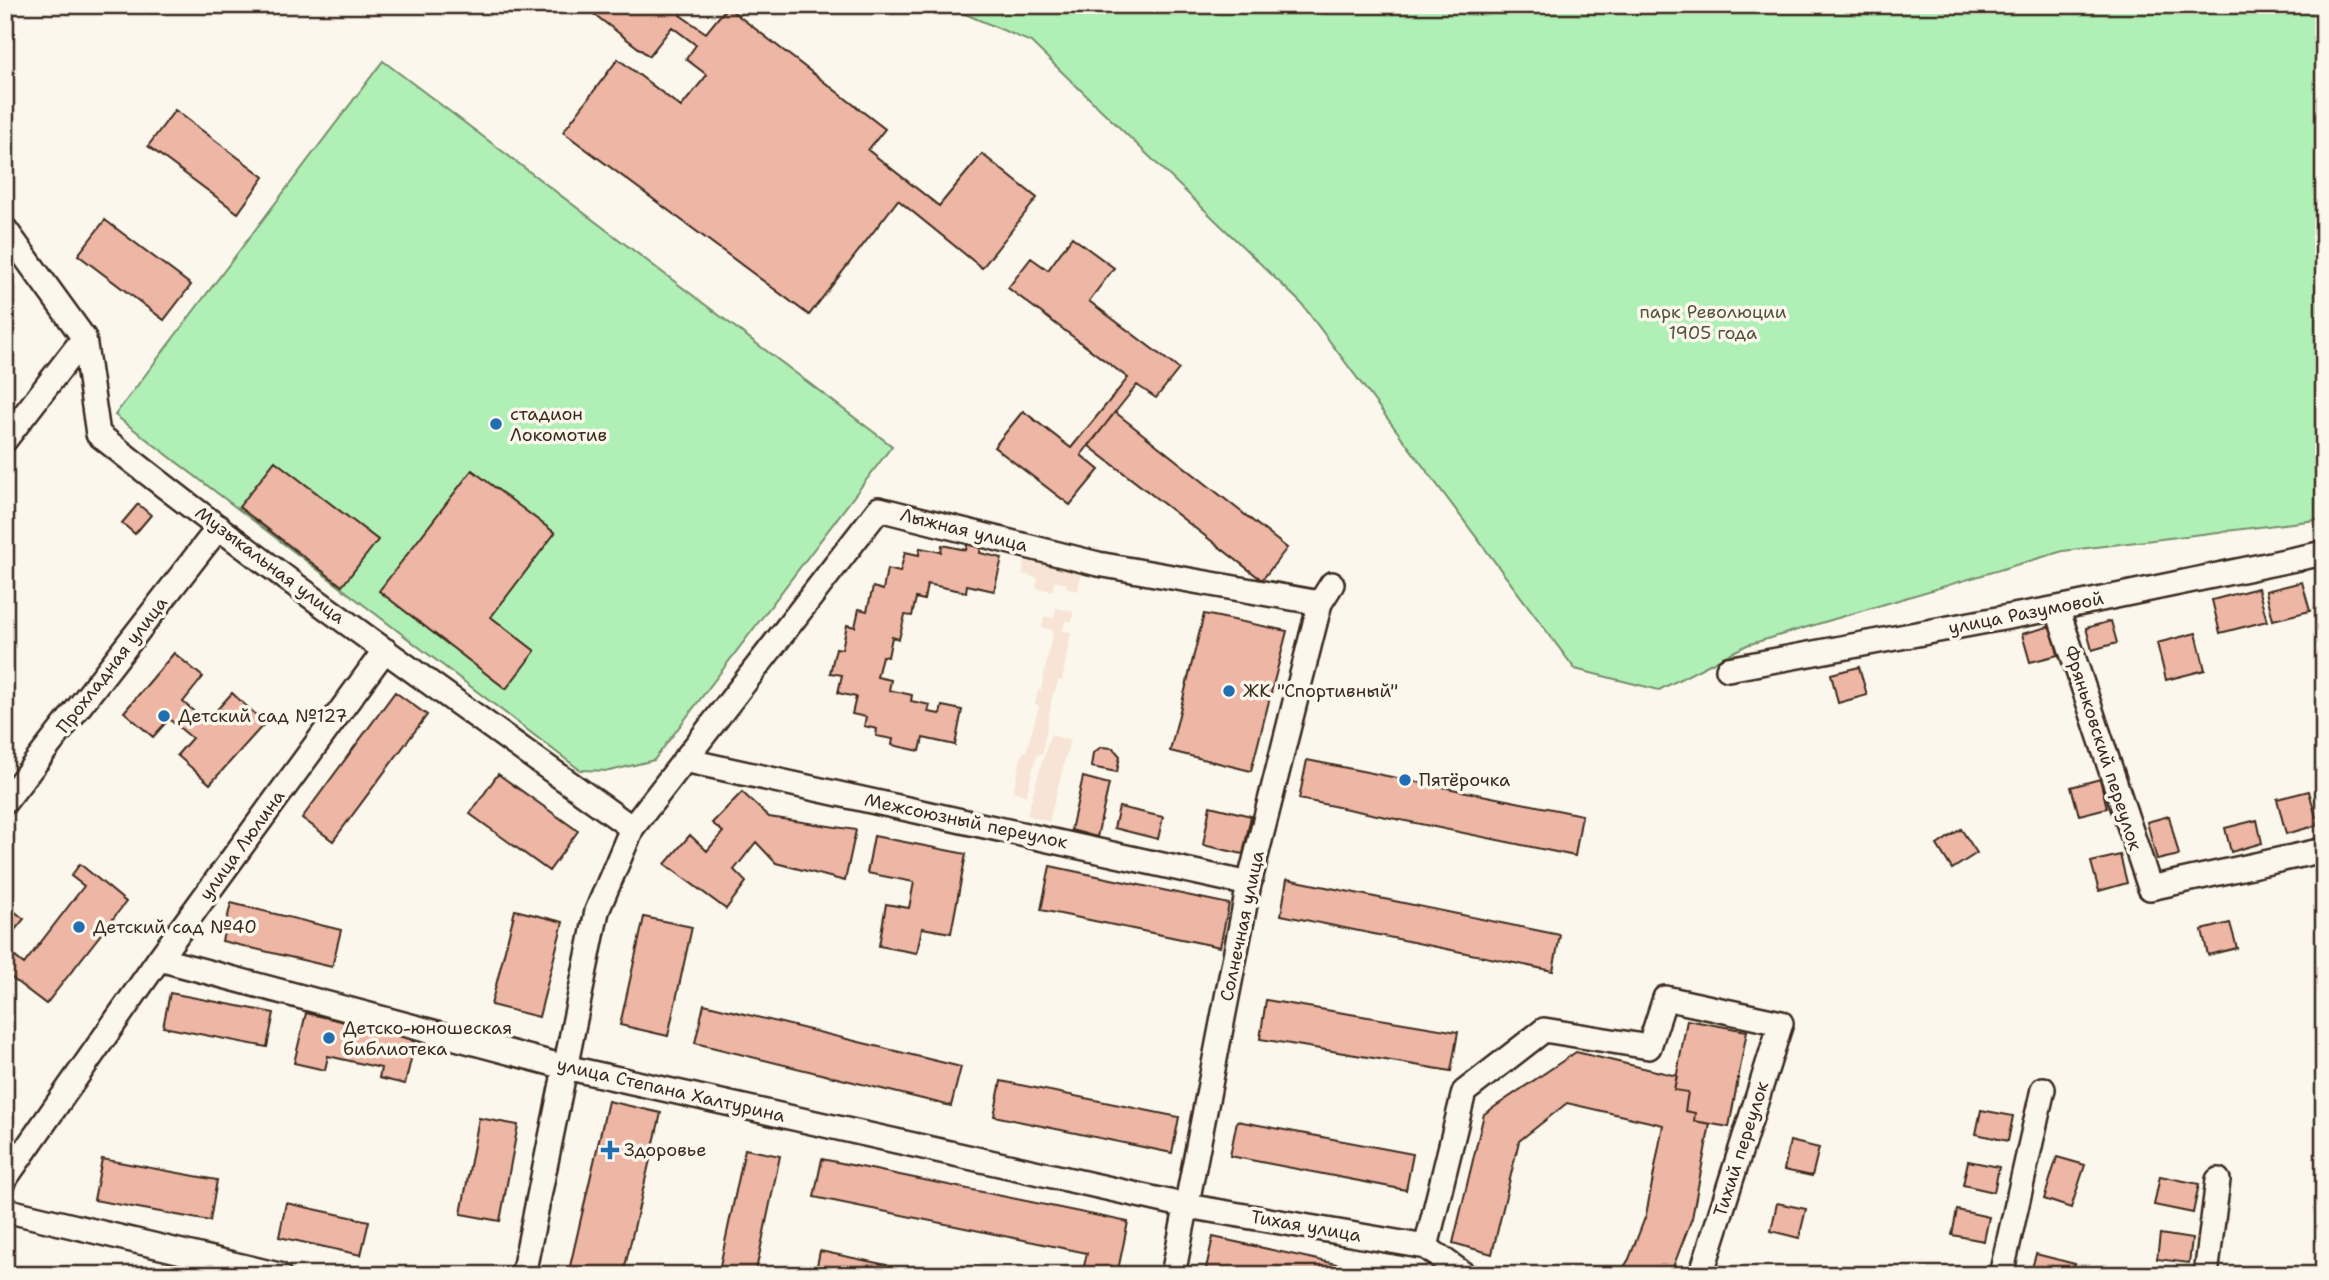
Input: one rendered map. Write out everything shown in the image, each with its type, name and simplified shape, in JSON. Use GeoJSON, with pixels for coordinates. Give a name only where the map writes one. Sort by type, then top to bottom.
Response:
{"type":"FeatureCollection","features":[{"type":"Feature","properties":{"kind":"street","name":"Музыкальная улица"},"geometry":{"type":"LineString","coordinates":[[5,229],[84,338],[98,434],[385,650],[632,828]]}},
{"type":"Feature","properties":{"kind":"street"},"geometry":{"type":"LineString","coordinates":[[5,440],[84,338]]}},
{"type":"Feature","properties":{"kind":"street","name":"Лыжная улица"},"geometry":{"type":"LineString","coordinates":[[684,760],[879,509],[1098,564],[1326,594]]}},
{"type":"Feature","properties":{"kind":"street","name":"Прохладная улица"},"geometry":{"type":"LineString","coordinates":[[5,803],[219,527]]}},
{"type":"Feature","properties":{"kind":"street","name":"улица Разумовой"},"geometry":{"type":"LineString","coordinates":[[1728,669],[2324,553]]}},
{"type":"Feature","properties":{"kind":"street","name":"Солнечная улица"},"geometry":{"type":"LineString","coordinates":[[1173,1275],[1249,884],[1326,594]]}},
{"type":"Feature","properties":{"kind":"street","name":"Фряньковский переулок"},"geometry":{"type":"LineString","coordinates":[[2057,607],[2150,888],[2324,850]]}},
{"type":"Feature","properties":{"kind":"street","name":"улица Люлина"},"geometry":{"type":"LineString","coordinates":[[5,1179],[159,959],[385,650]]}},
{"type":"Feature","properties":{"kind":"street"},"geometry":{"type":"LineString","coordinates":[[523,1275],[597,911],[632,828],[684,760]]}},
{"type":"Feature","properties":{"kind":"street","name":"Межсоюзный переулок"},"geometry":{"type":"LineString","coordinates":[[684,760],[1249,884]]}},
{"type":"Feature","properties":{"kind":"street","name":"улица Степана Халтурина"},"geometry":{"type":"LineString","coordinates":[[159,959],[565,1067],[1187,1206]]}},
{"type":"Feature","properties":{"kind":"street","name":"Тихий переулок"},"geometry":{"type":"LineString","coordinates":[[1426,1247],[1464,1093],[1544,1030],[1649,1047],[1665,998],[1781,1023],[1701,1275]]}},
{"type":"Feature","properties":{"kind":"street"},"geometry":{"type":"LineString","coordinates":[[2001,1275],[2043,1090]]}},
{"type":"Feature","properties":{"kind":"street"},"geometry":{"type":"LineString","coordinates":[[2206,1275],[2218,1180]]}},
{"type":"Feature","properties":{"kind":"street","name":"Тихая улица"},"geometry":{"type":"LineString","coordinates":[[1187,1206],[1426,1247]]}},
{"type":"Feature","properties":{"kind":"street"},"geometry":{"type":"LineString","coordinates":[[5,1210],[279,1275]]}},
{"type":"Feature","properties":{"kind":"street"},"geometry":{"type":"LineString","coordinates":[[1426,1247],[1465,1275]]}},
{"type":"Feature","properties":{"kind":"shaded area"},"geometry":{"type":"Polygon","coordinates":[[[1026,557],[1071,567],[1071,572],[1081,574],[1078,591],[1066,587],[1067,584],[1054,581],[1052,591],[1036,588],[1038,578],[1022,574],[1026,557]]]}},
{"type":"Feature","properties":{"kind":"shaded area"},"geometry":{"type":"Polygon","coordinates":[[[1056,608],[1073,611],[1072,621],[1065,621],[1063,631],[1071,632],[1062,681],[1058,680],[1053,693],[1042,755],[1037,754],[1026,796],[1013,791],[1039,706],[1035,704],[1038,690],[1041,690],[1053,630],[1042,627],[1044,616],[1054,618],[1056,608]]]}},
{"type":"Feature","properties":{"kind":"shaded area"},"geometry":{"type":"Polygon","coordinates":[[[1050,735],[1070,740],[1049,822],[1027,815],[1050,735]]]}},
{"type":"Feature","properties":{"kind":"green space","name":"парк Революции 1905 года"},"geometry":{"type":"Polygon","coordinates":[[[944,5],[2324,5],[2324,519],[2063,551],[1747,645],[1659,690],[1575,669],[1301,303],[1031,42],[944,5]]]}},
{"type":"Feature","properties":{"kind":"green space","name":"стадион Локомотив"},"geometry":{"type":"Polygon","coordinates":[[[383,61],[892,446],[654,760],[610,771],[580,770],[115,415],[383,61]]]}},
{"type":"Feature","properties":{"kind":"building"},"geometry":{"type":"Polygon","coordinates":[[[582,5],[672,5],[682,13],[680,15],[706,33],[727,7],[885,129],[868,150],[939,206],[982,154],[1037,198],[982,268],[898,200],[809,315],[563,132],[618,59],[681,107],[707,75],[686,59],[696,45],[672,27],[649,56],[582,5]]]}},
{"type":"Feature","properties":{"kind":"building"},"geometry":{"type":"Polygon","coordinates":[[[175,110],[264,177],[238,213],[148,146],[175,110]]]}},
{"type":"Feature","properties":{"kind":"building"},"geometry":{"type":"Polygon","coordinates":[[[105,220],[191,285],[164,320],[78,255],[105,220]]]}},
{"type":"Feature","properties":{"kind":"building"},"geometry":{"type":"Polygon","coordinates":[[[1072,237],[1114,268],[1089,301],[1179,369],[1156,398],[1137,385],[1081,455],[1099,470],[1070,505],[994,447],[1023,411],[1071,448],[1128,378],[1008,288],[1031,258],[1048,270],[1072,237]]]}},
{"type":"Feature","properties":{"kind":"building"},"geometry":{"type":"Polygon","coordinates":[[[1115,412],[1287,548],[1262,580],[1089,446],[1115,412]]]}},
{"type":"Feature","properties":{"kind":"building"},"geometry":{"type":"Polygon","coordinates":[[[275,461],[378,540],[342,586],[239,507],[275,461]]]}},
{"type":"Feature","properties":{"kind":"building"},"geometry":{"type":"Polygon","coordinates":[[[472,470],[555,533],[491,617],[535,651],[506,689],[379,591],[472,470]]]}},
{"type":"Feature","properties":{"kind":"building"},"geometry":{"type":"Polygon","coordinates":[[[138,504],[151,515],[135,534],[122,523],[138,504]]]}},
{"type":"Feature","properties":{"kind":"building"},"geometry":{"type":"Polygon","coordinates":[[[968,541],[981,544],[980,553],[1002,558],[994,591],[967,585],[966,592],[927,584],[924,600],[916,598],[912,616],[905,615],[899,639],[892,637],[888,657],[882,656],[877,677],[891,680],[889,690],[912,695],[911,701],[930,705],[928,712],[940,714],[942,706],[962,710],[955,745],[923,738],[920,751],[892,745],[893,739],[876,736],[877,729],[864,726],[866,717],[852,714],[856,697],[838,693],[842,675],[830,673],[836,648],[842,649],[847,625],[855,627],[859,609],[867,611],[873,587],[883,590],[887,569],[900,572],[905,552],[919,555],[920,548],[941,552],[942,545],[966,550],[968,541]]]}},
{"type":"Feature","properties":{"kind":"building"},"geometry":{"type":"Polygon","coordinates":[[[2302,582],[2310,611],[2273,620],[2266,591],[2302,582]]]}},
{"type":"Feature","properties":{"kind":"building"},"geometry":{"type":"Polygon","coordinates":[[[2258,588],[2267,621],[2220,633],[2212,600],[2258,588]]]}},
{"type":"Feature","properties":{"kind":"building","name":"ЖК \"Спортивный\""},"geometry":{"type":"Polygon","coordinates":[[[1204,614],[1287,631],[1251,771],[1170,751],[1204,614]]]}},
{"type":"Feature","properties":{"kind":"building"},"geometry":{"type":"Polygon","coordinates":[[[2111,621],[2117,643],[2092,650],[2086,628],[2111,621]]]}},
{"type":"Feature","properties":{"kind":"building"},"geometry":{"type":"Polygon","coordinates":[[[2051,626],[2058,655],[2030,662],[2022,634],[2051,626]]]}},
{"type":"Feature","properties":{"kind":"building"},"geometry":{"type":"Polygon","coordinates":[[[2196,633],[2205,670],[2166,680],[2157,643],[2196,633]]]}},
{"type":"Feature","properties":{"kind":"building","name":"Детский сад №127"},"geometry":{"type":"Polygon","coordinates":[[[174,653],[203,677],[183,702],[206,722],[232,693],[265,723],[210,784],[177,755],[192,738],[169,719],[153,737],[124,712],[174,653]]]}},
{"type":"Feature","properties":{"kind":"building"},"geometry":{"type":"Polygon","coordinates":[[[1859,667],[1867,695],[1838,703],[1831,674],[1859,667]]]}},
{"type":"Feature","properties":{"kind":"building"},"geometry":{"type":"Polygon","coordinates":[[[395,692],[427,715],[333,841],[302,818],[395,692]]]}},
{"type":"Feature","properties":{"kind":"building"},"geometry":{"type":"Polygon","coordinates":[[[1101,747],[1113,748],[1120,756],[1117,772],[1091,767],[1093,753],[1101,747]]]}},
{"type":"Feature","properties":{"kind":"building"},"geometry":{"type":"Polygon","coordinates":[[[1307,760],[1582,815],[1575,856],[1299,799],[1307,760]]]}},
{"type":"Feature","properties":{"kind":"building"},"geometry":{"type":"Polygon","coordinates":[[[498,774],[578,831],[549,871],[470,814],[498,774]]]}},
{"type":"Feature","properties":{"kind":"building"},"geometry":{"type":"Polygon","coordinates":[[[1083,777],[1109,784],[1097,837],[1071,830],[1083,777]]]}},
{"type":"Feature","properties":{"kind":"building"},"geometry":{"type":"Polygon","coordinates":[[[2100,779],[2107,808],[2079,815],[2071,787],[2100,779]]]}},
{"type":"Feature","properties":{"kind":"building"},"geometry":{"type":"Polygon","coordinates":[[[2309,791],[2318,825],[2286,834],[2277,799],[2309,791]]]}},
{"type":"Feature","properties":{"kind":"building"},"geometry":{"type":"Polygon","coordinates":[[[742,792],[769,817],[856,830],[845,881],[776,863],[756,842],[734,870],[746,882],[726,909],[665,864],[690,835],[707,851],[723,832],[712,823],[742,792]]]}},
{"type":"Feature","properties":{"kind":"building"},"geometry":{"type":"Polygon","coordinates":[[[1210,806],[1251,816],[1243,854],[1203,845],[1210,806]]]}},
{"type":"Feature","properties":{"kind":"building"},"geometry":{"type":"Polygon","coordinates":[[[1119,807],[1163,817],[1158,839],[1114,828],[1119,807]]]}},
{"type":"Feature","properties":{"kind":"building"},"geometry":{"type":"Polygon","coordinates":[[[2169,816],[2179,855],[2157,860],[2147,822],[2169,816]]]}},
{"type":"Feature","properties":{"kind":"building"},"geometry":{"type":"Polygon","coordinates":[[[2257,820],[2262,843],[2231,852],[2225,828],[2257,820]]]}},
{"type":"Feature","properties":{"kind":"building"},"geometry":{"type":"Polygon","coordinates":[[[1961,829],[1977,853],[1952,869],[1937,845],[1961,829]]]}},
{"type":"Feature","properties":{"kind":"building"},"geometry":{"type":"Polygon","coordinates":[[[874,836],[966,854],[951,933],[922,928],[917,953],[879,946],[886,904],[909,908],[914,882],[867,873],[874,836]]]}},
{"type":"Feature","properties":{"kind":"building"},"geometry":{"type":"Polygon","coordinates":[[[2120,855],[2127,883],[2099,891],[2091,862],[2120,855]]]}},
{"type":"Feature","properties":{"kind":"building","name":"Детский сад №40"},"geometry":{"type":"Polygon","coordinates":[[[80,864],[126,902],[46,1004],[5,973],[5,959],[10,953],[24,964],[84,886],[71,876],[80,864]]]}},
{"type":"Feature","properties":{"kind":"building"},"geometry":{"type":"Polygon","coordinates":[[[1050,866],[1229,904],[1220,947],[1041,910],[1050,866]]]}},
{"type":"Feature","properties":{"kind":"building"},"geometry":{"type":"Polygon","coordinates":[[[1287,879],[1560,935],[1553,971],[1281,915],[1287,879]]]}},
{"type":"Feature","properties":{"kind":"building"},"geometry":{"type":"Polygon","coordinates":[[[231,903],[341,930],[332,967],[222,941],[231,903]]]}},
{"type":"Feature","properties":{"kind":"building"},"geometry":{"type":"Polygon","coordinates":[[[5,904],[24,919],[5,942],[5,904]]]}},
{"type":"Feature","properties":{"kind":"building"},"geometry":{"type":"Polygon","coordinates":[[[515,910],[563,922],[539,1017],[491,1005],[515,910]]]}},
{"type":"Feature","properties":{"kind":"building"},"geometry":{"type":"Polygon","coordinates":[[[644,917],[692,927],[668,1036],[620,1025],[644,917]]]}},
{"type":"Feature","properties":{"kind":"building"},"geometry":{"type":"Polygon","coordinates":[[[2230,923],[2237,948],[2208,955],[2202,930],[2230,923]]]}},
{"type":"Feature","properties":{"kind":"building"},"geometry":{"type":"Polygon","coordinates":[[[170,993],[274,1013],[267,1047],[163,1027],[170,993]]]}},
{"type":"Feature","properties":{"kind":"building"},"geometry":{"type":"Polygon","coordinates":[[[1266,1000],[1458,1032],[1451,1071],[1260,1039],[1266,1000]]]}},
{"type":"Feature","properties":{"kind":"building"},"geometry":{"type":"Polygon","coordinates":[[[704,1004],[961,1067],[951,1106],[695,1043],[704,1004]]]}},
{"type":"Feature","properties":{"kind":"building"},"geometry":{"type":"Polygon","coordinates":[[[306,1013],[406,1036],[415,1043],[405,1084],[379,1078],[381,1068],[328,1056],[325,1070],[294,1063],[306,1013]]]}},
{"type":"Feature","properties":{"kind":"building"},"geometry":{"type":"Polygon","coordinates":[[[1687,1020],[1747,1031],[1729,1127],[1694,1121],[1695,1113],[1685,1111],[1688,1092],[1674,1090],[1687,1020]]]}},
{"type":"Feature","properties":{"kind":"building"},"geometry":{"type":"Polygon","coordinates":[[[1576,1052],[1677,1076],[1674,1090],[1688,1092],[1685,1111],[1695,1113],[1694,1121],[1710,1124],[1692,1218],[1670,1275],[1619,1275],[1629,1259],[1646,1215],[1663,1125],[1567,1103],[1519,1141],[1492,1254],[1453,1243],[1484,1114],[1576,1052]]]}},
{"type":"Feature","properties":{"kind":"building"},"geometry":{"type":"Polygon","coordinates":[[[1001,1081],[1179,1117],[1172,1153],[994,1116],[1001,1081]]]}},
{"type":"Feature","properties":{"kind":"building"},"geometry":{"type":"Polygon","coordinates":[[[608,1101],[661,1113],[623,1275],[568,1275],[608,1101]]]}},
{"type":"Feature","properties":{"kind":"building"},"geometry":{"type":"Polygon","coordinates":[[[1981,1110],[2013,1116],[2008,1141],[1976,1134],[1981,1110]]]}},
{"type":"Feature","properties":{"kind":"building"},"geometry":{"type":"Polygon","coordinates":[[[479,1118],[518,1125],[500,1221],[461,1214],[479,1118]]]}},
{"type":"Feature","properties":{"kind":"building"},"geometry":{"type":"Polygon","coordinates":[[[1237,1121],[1413,1154],[1406,1190],[1230,1156],[1237,1121]]]}},
{"type":"Feature","properties":{"kind":"building"},"geometry":{"type":"Polygon","coordinates":[[[1790,1141],[1819,1148],[1812,1176],[1784,1170],[1790,1141]]]}},
{"type":"Feature","properties":{"kind":"building"},"geometry":{"type":"Polygon","coordinates":[[[745,1149],[780,1156],[755,1275],[718,1275],[745,1149]]]}},
{"type":"Feature","properties":{"kind":"building"},"geometry":{"type":"Polygon","coordinates":[[[2057,1157],[2085,1165],[2071,1208],[2044,1199],[2057,1157]]]}},
{"type":"Feature","properties":{"kind":"building"},"geometry":{"type":"Polygon","coordinates":[[[102,1159],[217,1180],[210,1221],[94,1200],[102,1159]]]}},
{"type":"Feature","properties":{"kind":"building"},"geometry":{"type":"Polygon","coordinates":[[[822,1159],[1128,1222],[1117,1275],[1082,1275],[1087,1253],[814,1197],[822,1159]]]}},
{"type":"Feature","properties":{"kind":"building"},"geometry":{"type":"Polygon","coordinates":[[[1968,1161],[1999,1167],[1994,1192],[1963,1185],[1968,1161]]]}},
{"type":"Feature","properties":{"kind":"building"},"geometry":{"type":"Polygon","coordinates":[[[2160,1176],[2199,1184],[2193,1213],[2154,1205],[2160,1176]]]}},
{"type":"Feature","properties":{"kind":"building"},"geometry":{"type":"Polygon","coordinates":[[[286,1203],[369,1221],[361,1255],[279,1237],[286,1203]]]}},
{"type":"Feature","properties":{"kind":"building"},"geometry":{"type":"Polygon","coordinates":[[[1777,1203],[1806,1209],[1799,1238],[1771,1231],[1777,1203]]]}},
{"type":"Feature","properties":{"kind":"building"},"geometry":{"type":"Polygon","coordinates":[[[1957,1210],[1989,1217],[1984,1241],[1952,1235],[1957,1210]]]}},
{"type":"Feature","properties":{"kind":"building"},"geometry":{"type":"Polygon","coordinates":[[[2160,1234],[2192,1239],[2189,1263],[2157,1259],[2160,1234]]]}},
{"type":"Feature","properties":{"kind":"building"},"geometry":{"type":"Polygon","coordinates":[[[1213,1237],[1387,1275],[1213,1275],[1205,1273],[1213,1237]]]}},
{"type":"Feature","properties":{"kind":"building"},"geometry":{"type":"Polygon","coordinates":[[[820,1251],[887,1265],[885,1275],[835,1267],[833,1275],[815,1275],[820,1251]]]}},
{"type":"Feature","properties":{"kind":"building"},"geometry":{"type":"Polygon","coordinates":[[[2036,1254],[2075,1264],[2073,1275],[2030,1275],[2036,1254]]]}},
{"type":"Feature","properties":{"kind":"place","name":"стадион Локомотив"},"geometry":{"type":"Point","coordinates":[496,424]}},
{"type":"Feature","properties":{"kind":"place","name":"ЖК \"Спортивный\""},"geometry":{"type":"Point","coordinates":[1229,691]}},
{"type":"Feature","properties":{"kind":"place","name":"Детский сад №127"},"geometry":{"type":"Point","coordinates":[164,716]}},
{"type":"Feature","properties":{"kind":"place","name":"Пятёрочка"},"geometry":{"type":"Point","coordinates":[1405,780]}},
{"type":"Feature","properties":{"kind":"place","name":"Детский сад №40"},"geometry":{"type":"Point","coordinates":[79,927]}},
{"type":"Feature","properties":{"kind":"place","name":"Детско-юношеская библиотека"},"geometry":{"type":"Point","coordinates":[329,1038]}},
{"type":"Feature","properties":{"kind":"place","name":"Здоровье"},"geometry":{"type":"Point","coordinates":[610,1150]}}]}
